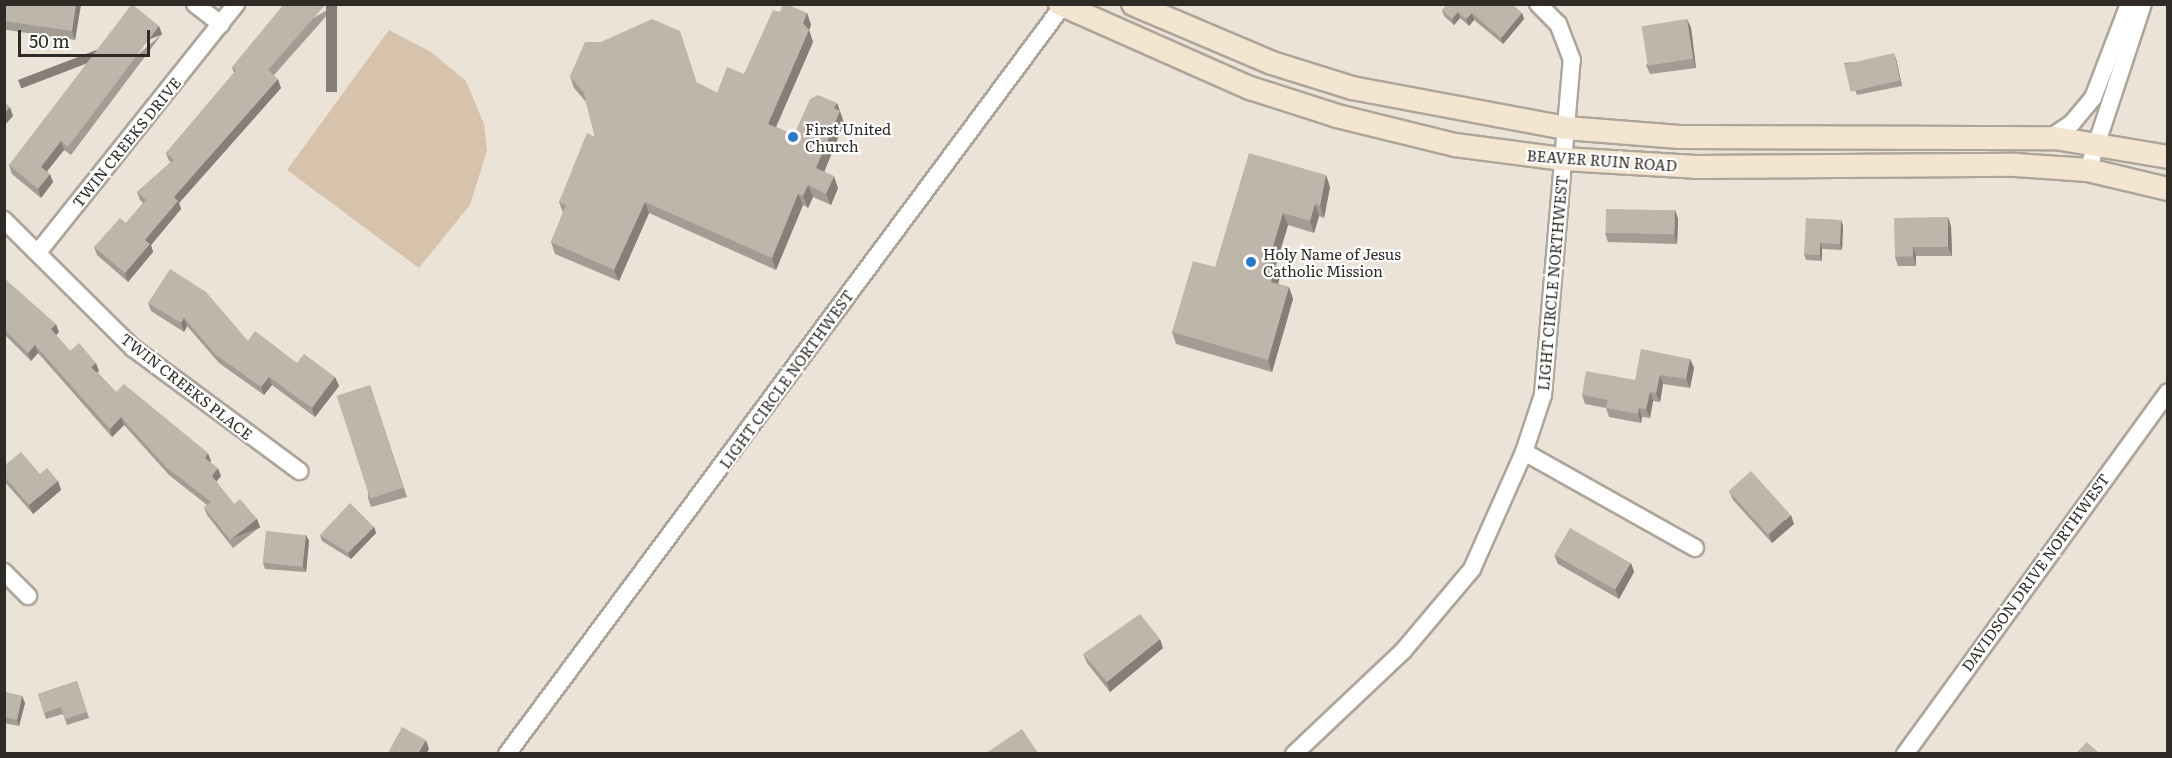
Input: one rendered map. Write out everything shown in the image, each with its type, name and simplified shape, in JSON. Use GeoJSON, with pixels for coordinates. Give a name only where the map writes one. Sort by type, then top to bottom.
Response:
{"type":"FeatureCollection","features":[{"type":"Feature","properties":{"kind":"main road","name":"BEAVER RUIN ROAD"},"geometry":{"type":"LineString","coordinates":[[1133,4],[1261,58],[1352,88],[1566,128],[1680,137],[2050,138],[2095,142],[2168,157]]}},
{"type":"Feature","properties":{"kind":"main road","name":"BEAVER RUIN ROAD"},"geometry":{"type":"LineString","coordinates":[[1063,5],[1250,88],[1337,116],[1455,145],[1563,159],[1696,167],[2015,165],[2088,170],[2168,189]]}},
{"type":"Feature","properties":{"kind":"street"},"geometry":{"type":"LineString","coordinates":[[195,4],[221,24]]}},
{"type":"Feature","properties":{"kind":"street","name":"TWIN CREEKS DRIVE"},"geometry":{"type":"LineString","coordinates":[[39,251],[236,4]]}},
{"type":"Feature","properties":{"kind":"street","name":"LIGHT CIRCLE NORTHWEST"},"geometry":{"type":"LineString","coordinates":[[1294,753],[1402,651],[1472,569],[1524,452],[1543,395],[1572,60],[1558,24],[1538,4]]}},
{"type":"Feature","properties":{"kind":"street"},"geometry":{"type":"LineString","coordinates":[[2050,138],[2072,123],[2093,98],[2128,4]]}},
{"type":"Feature","properties":{"kind":"street"},"geometry":{"type":"LineString","coordinates":[[2088,170],[2095,142],[2143,4]]}},
{"type":"Feature","properties":{"kind":"street","name":"LIGHT CIRCLE NORTHWEST"},"geometry":{"type":"LineString","coordinates":[[507,753],[1063,5]]}},
{"type":"Feature","properties":{"kind":"street","name":"TWIN CREEKS PLACE"},"geometry":{"type":"LineString","coordinates":[[4,220],[39,251],[133,348],[298,471]]}},
{"type":"Feature","properties":{"kind":"street","name":"DAVIDSON DRIVE NORTHWEST"},"geometry":{"type":"LineString","coordinates":[[1905,753],[2168,392]]}},
{"type":"Feature","properties":{"kind":"street"},"geometry":{"type":"LineString","coordinates":[[1524,452],[1695,548]]}},
{"type":"Feature","properties":{"kind":"street"},"geometry":{"type":"LineString","coordinates":[[4,572],[28,596]]}},
{"type":"Feature","properties":{"kind":"shaded area"},"geometry":{"type":"Polygon","coordinates":[[[389,30],[431,52],[466,81],[484,124],[487,151],[470,205],[419,268],[287,170],[389,30]]]}},
{"type":"Feature","properties":{"kind":"building"},"geometry":{"type":"Polygon","coordinates":[[[4,4],[76,4],[72,31],[4,21],[4,4]]]}},
{"type":"Feature","properties":{"kind":"building"},"geometry":{"type":"Polygon","coordinates":[[[132,4],[159,26],[68,147],[61,141],[41,167],[50,174],[38,189],[9,165],[132,4]]]}},
{"type":"Feature","properties":{"kind":"building"},"geometry":{"type":"Polygon","coordinates":[[[284,4],[326,4],[268,70],[278,79],[174,197],[178,201],[145,240],[150,244],[125,273],[94,247],[120,218],[126,223],[146,200],[137,192],[174,160],[166,153],[236,70],[232,67],[284,4]]]}},
{"type":"Feature","properties":{"kind":"building"},"geometry":{"type":"Polygon","coordinates":[[[783,4],[807,13],[803,23],[809,30],[768,124],[794,135],[810,99],[818,95],[837,103],[834,108],[840,111],[816,168],[834,176],[826,194],[808,185],[803,196],[798,194],[772,258],[645,202],[614,270],[551,242],[566,205],[559,202],[587,133],[595,137],[584,93],[570,76],[585,42],[601,42],[652,19],[680,31],[697,83],[717,93],[727,67],[744,74],[773,10],[780,12],[783,4]]]}},
{"type":"Feature","properties":{"kind":"building"},"geometry":{"type":"Polygon","coordinates":[[[1447,4],[1512,4],[1522,13],[1501,38],[1472,13],[1466,19],[1458,12],[1452,19],[1442,10],[1447,4]]]}},
{"type":"Feature","properties":{"kind":"building"},"geometry":{"type":"Polygon","coordinates":[[[1687,19],[1693,59],[1648,66],[1642,26],[1687,19]]]}},
{"type":"Feature","properties":{"kind":"building"},"geometry":{"type":"Polygon","coordinates":[[[1894,53],[1900,80],[1851,92],[1844,64],[1894,53]]]}},
{"type":"Feature","properties":{"kind":"building"},"geometry":{"type":"Polygon","coordinates":[[[4,102],[10,107],[4,113],[4,102]]]}},
{"type":"Feature","properties":{"kind":"building","name":"Holy Name of Jesus Catholic Mission"},"geometry":{"type":"Polygon","coordinates":[[[1249,153],[1326,175],[1320,206],[1315,204],[1310,221],[1283,213],[1268,263],[1276,265],[1271,282],[1289,287],[1268,360],[1172,332],[1193,261],[1215,267],[1249,153]]]}},
{"type":"Feature","properties":{"kind":"building"},"geometry":{"type":"Polygon","coordinates":[[[1606,209],[1675,210],[1675,234],[1606,233],[1606,209]]]}},
{"type":"Feature","properties":{"kind":"building"},"geometry":{"type":"Polygon","coordinates":[[[1948,217],[1948,247],[1913,247],[1913,256],[1895,257],[1894,218],[1948,217]]]}},
{"type":"Feature","properties":{"kind":"building"},"geometry":{"type":"Polygon","coordinates":[[[1806,218],[1841,220],[1840,244],[1820,243],[1820,255],[1804,254],[1806,218]]]}},
{"type":"Feature","properties":{"kind":"building"},"geometry":{"type":"Polygon","coordinates":[[[170,269],[206,292],[248,341],[255,331],[297,363],[304,354],[335,377],[312,408],[269,377],[261,387],[216,355],[184,318],[181,323],[148,303],[170,269]]]}},
{"type":"Feature","properties":{"kind":"building"},"geometry":{"type":"Polygon","coordinates":[[[4,278],[56,324],[51,329],[70,351],[79,343],[96,363],[91,367],[116,392],[124,384],[208,453],[205,458],[218,468],[212,476],[234,504],[240,499],[257,519],[230,540],[204,507],[211,502],[166,467],[121,417],[110,429],[35,345],[28,353],[4,329],[4,278]]]}},
{"type":"Feature","properties":{"kind":"building"},"geometry":{"type":"Polygon","coordinates":[[[1641,349],[1690,359],[1686,379],[1660,375],[1656,393],[1650,392],[1646,409],[1639,408],[1638,414],[1606,408],[1608,400],[1582,395],[1586,371],[1635,380],[1641,349]]]}},
{"type":"Feature","properties":{"kind":"building"},"geometry":{"type":"Polygon","coordinates":[[[370,385],[403,488],[370,499],[337,396],[370,385]]]}},
{"type":"Feature","properties":{"kind":"building"},"geometry":{"type":"Polygon","coordinates":[[[21,452],[40,474],[47,468],[58,481],[29,505],[4,476],[4,466],[21,452]]]}},
{"type":"Feature","properties":{"kind":"building"},"geometry":{"type":"Polygon","coordinates":[[[1751,471],[1790,515],[1768,535],[1729,491],[1751,471]]]}},
{"type":"Feature","properties":{"kind":"building"},"geometry":{"type":"Polygon","coordinates":[[[350,503],[374,527],[348,553],[320,535],[350,503]]]}},
{"type":"Feature","properties":{"kind":"building"},"geometry":{"type":"Polygon","coordinates":[[[1570,528],[1631,563],[1615,590],[1554,555],[1570,528]]]}},
{"type":"Feature","properties":{"kind":"building"},"geometry":{"type":"Polygon","coordinates":[[[266,531],[306,535],[302,567],[263,563],[266,531]]]}},
{"type":"Feature","properties":{"kind":"building"},"geometry":{"type":"Polygon","coordinates":[[[1140,614],[1160,639],[1107,682],[1083,654],[1140,614]]]}},
{"type":"Feature","properties":{"kind":"building"},"geometry":{"type":"Polygon","coordinates":[[[77,681],[87,712],[65,719],[61,707],[44,713],[38,694],[77,681]]]}},
{"type":"Feature","properties":{"kind":"building"},"geometry":{"type":"Polygon","coordinates":[[[4,692],[22,696],[17,720],[4,717],[4,692]]]}},
{"type":"Feature","properties":{"kind":"building"},"geometry":{"type":"Polygon","coordinates":[[[402,727],[426,740],[418,753],[388,753],[402,727]]]}},
{"type":"Feature","properties":{"kind":"building"},"geometry":{"type":"Polygon","coordinates":[[[1022,729],[1038,753],[986,753],[1022,729]]]}},
{"type":"Feature","properties":{"kind":"building"},"geometry":{"type":"Polygon","coordinates":[[[2087,742],[2099,753],[2076,753],[2087,742]]]}},
{"type":"Feature","properties":{"kind":"place","name":"First United Church"},"geometry":{"type":"Point","coordinates":[793,137]}},
{"type":"Feature","properties":{"kind":"place","name":"Holy Name of Jesus Catholic Mission"},"geometry":{"type":"Point","coordinates":[1251,262]}}]}
